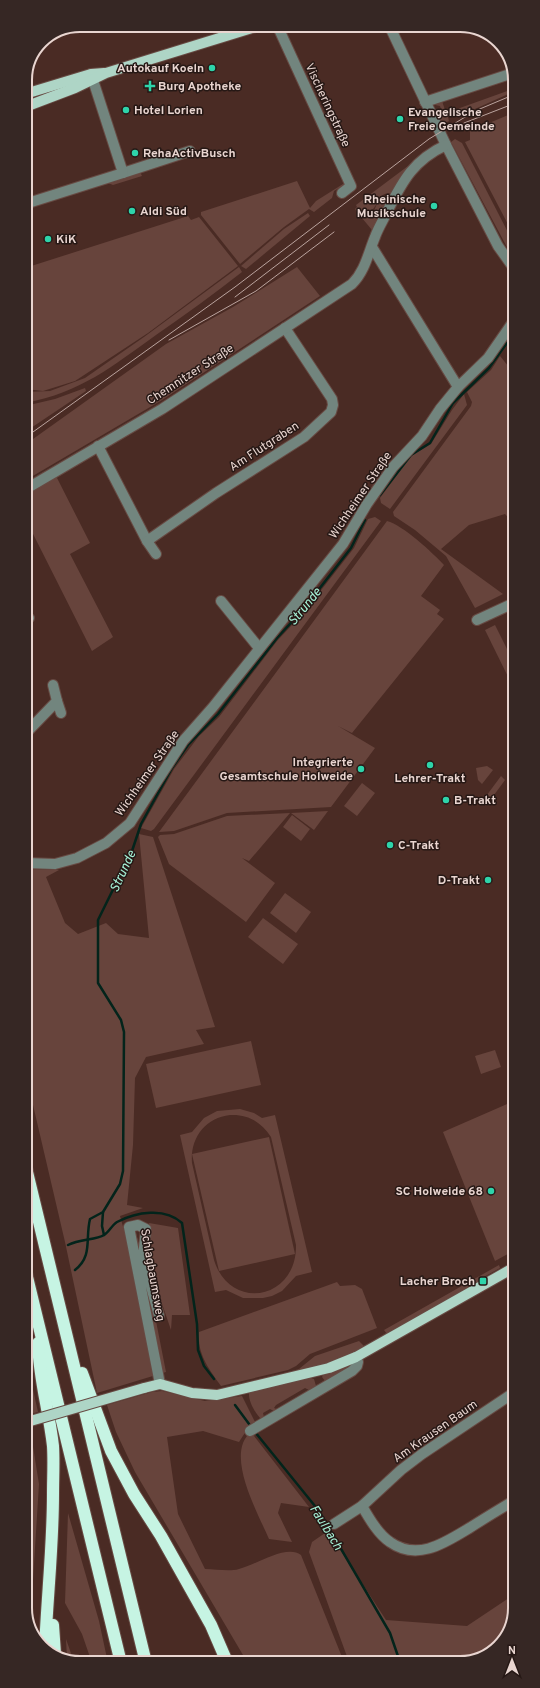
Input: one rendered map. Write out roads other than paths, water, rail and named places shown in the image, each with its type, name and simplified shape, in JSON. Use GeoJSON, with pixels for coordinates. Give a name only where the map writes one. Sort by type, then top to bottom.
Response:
{"type":"FeatureCollection","features":[{"type":"Feature","properties":{"kind":"highway"},"geometry":{"type":"LineString","coordinates":[[32,1192],[144,1656]]}},
{"type":"Feature","properties":{"kind":"highway"},"geometry":{"type":"LineString","coordinates":[[32,1296],[119,1656]]}},
{"type":"Feature","properties":{"kind":"highway"},"geometry":{"type":"LineString","coordinates":[[38,1320],[39,1364],[53,1446],[51,1576],[55,1649]]}},
{"type":"Feature","properties":{"kind":"highway"},"geometry":{"type":"LineString","coordinates":[[64,1323],[111,1450],[134,1494],[161,1536],[211,1625],[225,1656]]}},
{"type":"Feature","properties":{"kind":"highway"},"geometry":{"type":"LineString","coordinates":[[45,1641],[47,1606],[51,1576]]}},
{"type":"Feature","properties":{"kind":"highway"},"geometry":{"type":"LineString","coordinates":[[211,1625],[233,1656]]}},
{"type":"Feature","properties":{"kind":"main road"},"geometry":{"type":"LineString","coordinates":[[32,92],[106,73],[239,32]]}},
{"type":"Feature","properties":{"kind":"main road"},"geometry":{"type":"LineString","coordinates":[[32,104],[92,77]]}},
{"type":"Feature","properties":{"kind":"main road"},"geometry":{"type":"LineString","coordinates":[[32,1421],[160,1384],[192,1394],[218,1395],[329,1368],[356,1357],[508,1271]]}},
{"type":"Feature","properties":{"kind":"street","name":"Vischeringstraße"},"geometry":{"type":"LineString","coordinates":[[280,32],[351,186],[342,193]]}},
{"type":"Feature","properties":{"kind":"street"},"geometry":{"type":"LineString","coordinates":[[392,32],[446,145],[498,246],[508,260]]}},
{"type":"Feature","properties":{"kind":"street"},"geometry":{"type":"LineString","coordinates":[[425,102],[508,75]]}},
{"type":"Feature","properties":{"kind":"street"},"geometry":{"type":"LineString","coordinates":[[92,77],[123,172]]}},
{"type":"Feature","properties":{"kind":"street","name":"Chemnitzer Straße"},"geometry":{"type":"LineString","coordinates":[[362,272],[372,245],[395,196],[409,172],[436,150],[446,145]]}},
{"type":"Feature","properties":{"kind":"street"},"geometry":{"type":"LineString","coordinates":[[32,202],[190,151]]}},
{"type":"Feature","properties":{"kind":"street"},"geometry":{"type":"LineString","coordinates":[[372,245],[381,263],[458,387]]}},
{"type":"Feature","properties":{"kind":"street","name":"Chemnitzer Straße"},"geometry":{"type":"LineString","coordinates":[[32,485],[162,409],[352,284],[372,263],[381,263]]}},
{"type":"Feature","properties":{"kind":"street","name":"Am Flutgraben"},"geometry":{"type":"LineString","coordinates":[[147,541],[216,493],[304,437],[331,412],[333,405],[332,399],[285,328]]}},
{"type":"Feature","properties":{"kind":"street","name":"Wichheimer Straße"},"geometry":{"type":"LineString","coordinates":[[32,863],[55,864],[77,858],[106,843],[130,823],[183,741],[213,707],[343,544],[379,486],[406,451],[422,436],[440,409],[458,387],[488,358],[508,330]]}},
{"type":"Feature","properties":{"kind":"street"},"geometry":{"type":"LineString","coordinates":[[98,446],[147,541],[156,554]]}},
{"type":"Feature","properties":{"kind":"street"},"geometry":{"type":"LineString","coordinates":[[221,601],[259,648]]}},
{"type":"Feature","properties":{"kind":"street"},"geometry":{"type":"LineString","coordinates":[[477,620],[508,606]]}},
{"type":"Feature","properties":{"kind":"street"},"geometry":{"type":"LineString","coordinates":[[53,685],[61,713]]}},
{"type":"Feature","properties":{"kind":"street"},"geometry":{"type":"LineString","coordinates":[[32,727],[57,701]]}},
{"type":"Feature","properties":{"kind":"street","name":"Schlagbaumsweg"},"geometry":{"type":"LineString","coordinates":[[159,1316],[143,1257],[146,1229],[138,1225],[129,1227],[160,1384]]}},
{"type":"Feature","properties":{"kind":"street"},"geometry":{"type":"LineString","coordinates":[[252,1429],[352,1371],[357,1366],[358,1362],[356,1357]]}},
{"type":"Feature","properties":{"kind":"street","name":"Am Krausen Baum"},"geometry":{"type":"LineString","coordinates":[[334,1524],[362,1506],[401,1470],[422,1454],[508,1397]]}},
{"type":"Feature","properties":{"kind":"street"},"geometry":{"type":"LineString","coordinates":[[362,1506],[381,1534],[390,1542],[400,1548],[424,1550],[444,1543],[508,1504]]}},
{"type":"Feature","properties":{"kind":"waterway","name":"Strunde"},"geometry":{"type":"LineString","coordinates":[[380,495],[411,455],[430,443],[453,403],[489,368],[508,341]]}},
{"type":"Feature","properties":{"kind":"waterway","name":"Strunde"},"geometry":{"type":"LineString","coordinates":[[75,1270],[81,1265],[86,1253],[90,1219],[103,1212],[120,1184],[123,1171],[124,1032],[121,1020],[98,983],[98,920],[132,851],[141,824],[172,768],[188,745],[218,714],[277,638],[302,611],[351,548],[365,520]]}},
{"type":"Feature","properties":{"kind":"waterway"},"geometry":{"type":"LineString","coordinates":[[103,1212],[102,1226],[104,1235]]}},
{"type":"Feature","properties":{"kind":"waterway","name":"Faulbach"},"geometry":{"type":"LineString","coordinates":[[68,1245],[101,1237],[106,1234],[117,1222],[141,1214],[159,1213],[175,1218],[182,1223],[197,1324],[198,1350],[204,1366],[214,1379]]}},
{"type":"Feature","properties":{"kind":"waterway","name":"Faulbach"},"geometry":{"type":"LineString","coordinates":[[235,1405],[252,1428]]}},
{"type":"Feature","properties":{"kind":"waterway","name":"Faulbach"},"geometry":{"type":"LineString","coordinates":[[255,1432],[319,1511],[390,1633],[398,1656]]}},
{"type":"Feature","properties":{"kind":"tram line"},"geometry":{"type":"LineString","coordinates":[[32,433],[235,287],[429,139],[475,111],[508,97]]}},
{"type":"Feature","properties":{"kind":"tram line"},"geometry":{"type":"LineString","coordinates":[[464,123],[508,106]]}},
{"type":"Feature","properties":{"kind":"tram line"},"geometry":{"type":"LineString","coordinates":[[235,297],[329,225]]}},
{"type":"Feature","properties":{"kind":"tram line"},"geometry":{"type":"LineString","coordinates":[[169,340],[256,291],[334,232]]}},
{"type":"Feature","properties":{"kind":"place","name":"Autokauf Koeln"},"geometry":{"type":"Point","coordinates":[212,68]}},
{"type":"Feature","properties":{"kind":"place","name":"Burg Apotheke"},"geometry":{"type":"Point","coordinates":[150,86]}},
{"type":"Feature","properties":{"kind":"place","name":"Hotel Lorien"},"geometry":{"type":"Point","coordinates":[126,110]}},
{"type":"Feature","properties":{"kind":"place","name":"Evangelische Freie Gemeinde"},"geometry":{"type":"Point","coordinates":[400,119]}},
{"type":"Feature","properties":{"kind":"place","name":"RehaActivBusch"},"geometry":{"type":"Point","coordinates":[135,153]}},
{"type":"Feature","properties":{"kind":"place","name":"Rheinische Musikschule"},"geometry":{"type":"Point","coordinates":[434,206]}},
{"type":"Feature","properties":{"kind":"place","name":"Aldi Süd"},"geometry":{"type":"Point","coordinates":[132,211]}},
{"type":"Feature","properties":{"kind":"place","name":"KiK"},"geometry":{"type":"Point","coordinates":[48,239]}},
{"type":"Feature","properties":{"kind":"place","name":"Lehrer-Trakt"},"geometry":{"type":"Point","coordinates":[430,765]}},
{"type":"Feature","properties":{"kind":"place","name":"Integrierte Gesamtschule Holweide"},"geometry":{"type":"Point","coordinates":[361,769]}},
{"type":"Feature","properties":{"kind":"place","name":"B-Trakt"},"geometry":{"type":"Point","coordinates":[446,800]}},
{"type":"Feature","properties":{"kind":"place","name":"C-Trakt"},"geometry":{"type":"Point","coordinates":[390,845]}},
{"type":"Feature","properties":{"kind":"place","name":"D-Trakt"},"geometry":{"type":"Point","coordinates":[488,880]}},
{"type":"Feature","properties":{"kind":"place","name":"SC Holweide 68"},"geometry":{"type":"Point","coordinates":[491,1191]}},
{"type":"Feature","properties":{"kind":"place","name":"Lacher Broch"},"geometry":{"type":"Point","coordinates":[483,1281]}}]}
